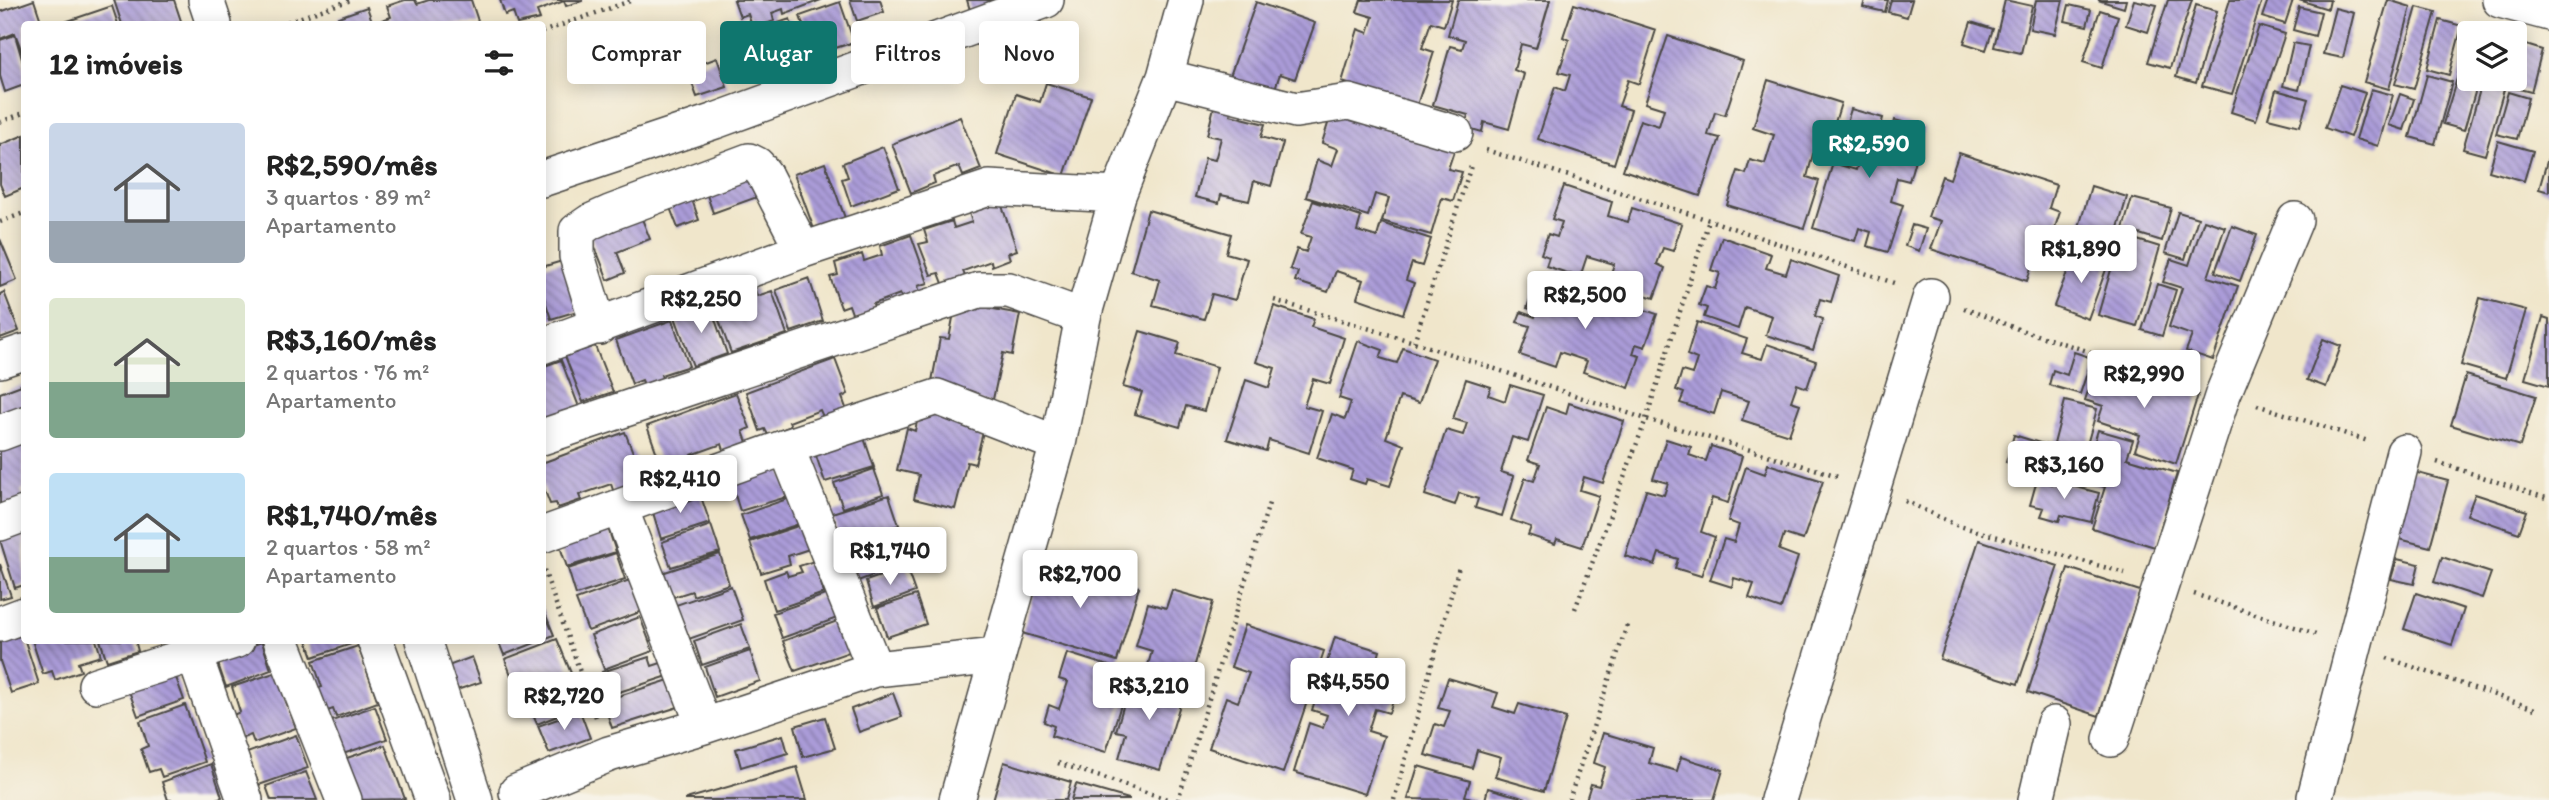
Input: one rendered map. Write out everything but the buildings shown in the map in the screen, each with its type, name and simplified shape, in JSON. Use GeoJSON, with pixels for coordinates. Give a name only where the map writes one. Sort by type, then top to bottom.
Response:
{"type":"FeatureCollection","features":[{"type":"Feature","properties":{"kind":"street"},"geometry":{"type":"LineString","coordinates":[[206,0],[213,21]]}},
{"type":"Feature","properties":{"kind":"street"},"geometry":{"type":"LineString","coordinates":[[546,178],[715,121],[1046,0]]}},
{"type":"Feature","properties":{"kind":"street"},"geometry":{"type":"LineString","coordinates":[[957,800],[1058,444],[1083,317],[1118,195],[1165,77],[1186,0]]}},
{"type":"Feature","properties":{"kind":"street"},"geometry":{"type":"LineString","coordinates":[[2500,0],[2549,13]]}},
{"type":"Feature","properties":{"kind":"street"},"geometry":{"type":"LineString","coordinates":[[1165,77],[1296,110],[1349,102],[1466,140]]}},
{"type":"Feature","properties":{"kind":"street"},"geometry":{"type":"LineString","coordinates":[[599,327],[577,256],[577,231],[590,222],[749,161],[757,165],[764,174],[803,250]]}},
{"type":"Feature","properties":{"kind":"street"},"geometry":{"type":"LineString","coordinates":[[546,345],[803,250],[989,188],[1118,195]]}},
{"type":"Feature","properties":{"kind":"street"},"geometry":{"type":"LineString","coordinates":[[2111,740],[2223,394],[2295,220]]}},
{"type":"Feature","properties":{"kind":"street"},"geometry":{"type":"LineString","coordinates":[[546,436],[979,290],[1009,290],[1083,317]]}},
{"type":"Feature","properties":{"kind":"street"},"geometry":{"type":"LineString","coordinates":[[1778,800],[1931,296]]}},
{"type":"Feature","properties":{"kind":"street"},"geometry":{"type":"LineString","coordinates":[[0,360],[21,353]]}},
{"type":"Feature","properties":{"kind":"street"},"geometry":{"type":"LineString","coordinates":[[546,534],[786,447],[937,397],[1058,444]]}},
{"type":"Feature","properties":{"kind":"street"},"geometry":{"type":"LineString","coordinates":[[0,433],[21,425]]}},
{"type":"Feature","properties":{"kind":"street"},"geometry":{"type":"LineString","coordinates":[[786,447],[875,669]]}},
{"type":"Feature","properties":{"kind":"street"},"geometry":{"type":"LineString","coordinates":[[2315,797],[2404,452]]}},
{"type":"Feature","properties":{"kind":"street"},"geometry":{"type":"LineString","coordinates":[[620,508],[704,726]]}},
{"type":"Feature","properties":{"kind":"street"},"geometry":{"type":"LineString","coordinates":[[0,523],[21,515]]}},
{"type":"Feature","properties":{"kind":"street"},"geometry":{"type":"LineString","coordinates":[[0,624],[21,616]]}},
{"type":"Feature","properties":{"kind":"street"},"geometry":{"type":"LineString","coordinates":[[96,685],[225,644]]}},
{"type":"Feature","properties":{"kind":"street"},"geometry":{"type":"LineString","coordinates":[[283,644],[344,800]]}},
{"type":"Feature","properties":{"kind":"street"},"geometry":{"type":"LineString","coordinates":[[376,644],[433,800]]}},
{"type":"Feature","properties":{"kind":"street"},"geometry":{"type":"LineString","coordinates":[[424,644],[475,800]]}},
{"type":"Feature","properties":{"kind":"street"},"geometry":{"type":"LineString","coordinates":[[194,654],[245,800]]}},
{"type":"Feature","properties":{"kind":"street"},"geometry":{"type":"LineString","coordinates":[[517,792],[609,754],[704,726],[875,669],[997,656]]}},
{"type":"Feature","properties":{"kind":"street"},"geometry":{"type":"LineString","coordinates":[[2036,800],[2054,724]]}},
{"type":"Feature","properties":{"kind":"path"},"geometry":{"type":"LineString","coordinates":[[290,21],[351,0]]}},
{"type":"Feature","properties":{"kind":"path"},"geometry":{"type":"LineString","coordinates":[[546,31],[633,0]]}},
{"type":"Feature","properties":{"kind":"path"},"geometry":{"type":"LineString","coordinates":[[0,122],[21,114]]}},
{"type":"Feature","properties":{"kind":"path"},"geometry":{"type":"LineString","coordinates":[[1414,342],[1466,140],[1931,296],[2018,329],[2549,499]]}},
{"type":"Feature","properties":{"kind":"path"},"geometry":{"type":"LineString","coordinates":[[0,222],[21,214]]}},
{"type":"Feature","properties":{"kind":"path"},"geometry":{"type":"LineString","coordinates":[[1575,609],[1646,419],[1709,220]]}},
{"type":"Feature","properties":{"kind":"path"},"geometry":{"type":"LineString","coordinates":[[1274,300],[1414,342],[1646,419],[1873,487],[1956,525],[2162,584],[2354,646],[2535,709]]}},
{"type":"Feature","properties":{"kind":"path"},"geometry":{"type":"LineString","coordinates":[[1178,800],[1270,500]]}},
{"type":"Feature","properties":{"kind":"path"},"geometry":{"type":"LineString","coordinates":[[1394,800],[1459,567]]}},
{"type":"Feature","properties":{"kind":"path"},"geometry":{"type":"LineString","coordinates":[[546,575],[609,754]]}},
{"type":"Feature","properties":{"kind":"path"},"geometry":{"type":"LineString","coordinates":[[1569,800],[1627,625]]}},
{"type":"Feature","properties":{"kind":"path"},"geometry":{"type":"LineString","coordinates":[[1058,763],[1170,800]]}}]}
